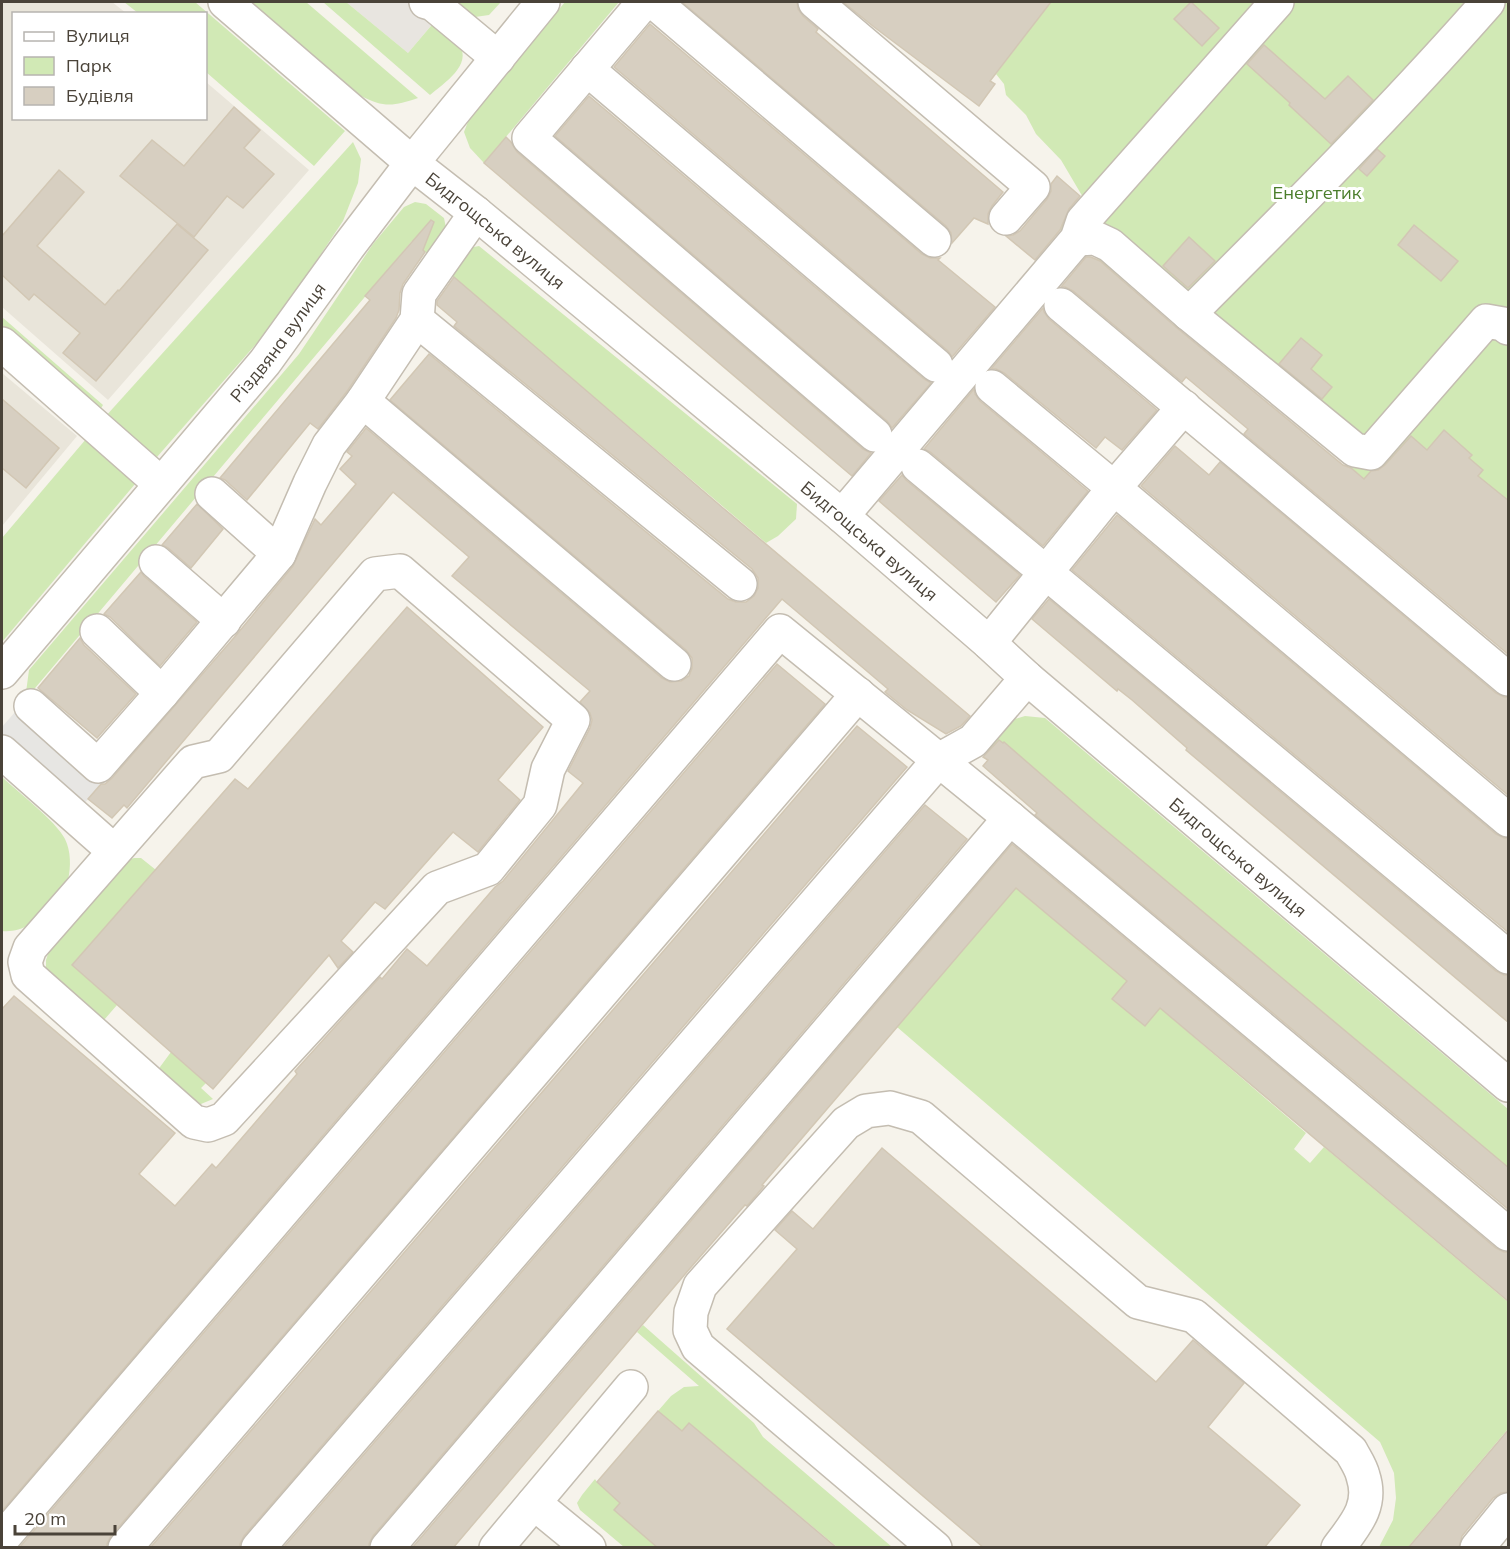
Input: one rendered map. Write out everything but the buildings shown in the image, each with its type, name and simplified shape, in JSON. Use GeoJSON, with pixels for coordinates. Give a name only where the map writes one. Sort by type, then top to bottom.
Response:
{"type":"FeatureCollection","features":[{"type":"Feature","properties":{"kind":"street","name":"Бидгощська вулиця"},"geometry":{"type":"LineString","coordinates":[[225,2],[412,163],[476,213],[842,516],[1027,678],[1509,1085]]}},
{"type":"Feature","properties":{"kind":"street"},"geometry":{"type":"LineString","coordinates":[[431,2],[498,58]]}},
{"type":"Feature","properties":{"kind":"street","name":"Різдвяна вулиця"},"geometry":{"type":"LineString","coordinates":[[2,672],[265,362],[412,163],[543,2]]}},
{"type":"Feature","properties":{"kind":"street"},"geometry":{"type":"LineString","coordinates":[[644,2],[529,138],[875,435]]}},
{"type":"Feature","properties":{"kind":"street"},"geometry":{"type":"LineString","coordinates":[[654,2],[934,240]]}},
{"type":"Feature","properties":{"kind":"street"},"geometry":{"type":"LineString","coordinates":[[815,2],[1033,186],[1006,218]]}},
{"type":"Feature","properties":{"kind":"street"},"geometry":{"type":"LineString","coordinates":[[842,516],[1077,239],[1083,221],[1277,2]]}},
{"type":"Feature","properties":{"kind":"street"},"geometry":{"type":"LineString","coordinates":[[1189,314],[1324,180],[1488,2]]}},
{"type":"Feature","properties":{"kind":"street"},"geometry":{"type":"LineString","coordinates":[[587,69],[936,365]]}},
{"type":"Feature","properties":{"kind":"street"},"geometry":{"type":"LineString","coordinates":[[31,706],[98,766],[279,554],[329,445],[363,401],[417,320],[418,294],[476,213]]}},
{"type":"Feature","properties":{"kind":"street"},"geometry":{"type":"LineString","coordinates":[[1077,239],[1095,238],[1110,244],[1189,314],[1355,450],[1371,453],[1486,321],[1503,324],[1509,328]]}},
{"type":"Feature","properties":{"kind":"street"},"geometry":{"type":"LineString","coordinates":[[1061,305],[1509,679]]}},
{"type":"Feature","properties":{"kind":"street"},"geometry":{"type":"LineString","coordinates":[[417,320],[740,584]]}},
{"type":"Feature","properties":{"kind":"street"},"geometry":{"type":"LineString","coordinates":[[2,344],[161,484]]}},
{"type":"Feature","properties":{"kind":"street"},"geometry":{"type":"LineString","coordinates":[[992,387],[1509,820]]}},
{"type":"Feature","properties":{"kind":"street"},"geometry":{"type":"LineString","coordinates":[[363,401],[674,664]]}},
{"type":"Feature","properties":{"kind":"street"},"geometry":{"type":"LineString","coordinates":[[989,643],[1114,488],[1184,407]]}},
{"type":"Feature","properties":{"kind":"street"},"geometry":{"type":"LineString","coordinates":[[918,466],[1509,957]]}},
{"type":"Feature","properties":{"kind":"street"},"geometry":{"type":"LineString","coordinates":[[212,494],[279,554]]}},
{"type":"Feature","properties":{"kind":"street"},"geometry":{"type":"LineString","coordinates":[[156,562],[224,621]]}},
{"type":"Feature","properties":{"kind":"street"},"geometry":{"type":"LineString","coordinates":[[400,571],[573,720],[548,769],[540,805],[488,869],[438,888],[224,1119],[208,1125],[194,1122],[28,975],[25,962],[30,948],[114,851],[193,762],[219,756],[375,574],[400,571]]}},
{"type":"Feature","properties":{"kind":"street"},"geometry":{"type":"LineString","coordinates":[[97,631],[162,693]]}},
{"type":"Feature","properties":{"kind":"street"},"geometry":{"type":"LineString","coordinates":[[2,1539],[780,632],[1010,818],[1509,1234]]}},
{"type":"Feature","properties":{"kind":"street"},"geometry":{"type":"LineString","coordinates":[[258,1548],[939,760],[973,741],[1027,678]]}},
{"type":"Feature","properties":{"kind":"street"},"geometry":{"type":"LineString","coordinates":[[125,1548],[858,694]]}},
{"type":"Feature","properties":{"kind":"street"},"geometry":{"type":"LineString","coordinates":[[2,752],[114,851]]}},
{"type":"Feature","properties":{"kind":"street"},"geometry":{"type":"LineString","coordinates":[[387,1548],[1010,818]]}},
{"type":"Feature","properties":{"kind":"street"},"geometry":{"type":"LineString","coordinates":[[935,1548],[698,1347],[690,1330],[691,1312],[700,1286],[846,1123],[866,1111],[890,1108],[921,1117],[1138,1302],[1194,1316],[1351,1451],[1363,1474],[1367,1492],[1360,1517],[1338,1548]]}},
{"type":"Feature","properties":{"kind":"street"},"geometry":{"type":"LineString","coordinates":[[496,1548],[631,1387]]}},
{"type":"Feature","properties":{"kind":"street"},"geometry":{"type":"LineString","coordinates":[[534,1503],[589,1548]]}},
{"type":"Feature","properties":{"kind":"street"},"geometry":{"type":"LineString","coordinates":[[1477,1548],[1509,1510]]}},
{"type":"Feature","properties":{"kind":"shaded area"},"geometry":{"type":"Polygon","coordinates":[[[2,2],[112,2],[125,12],[12,12],[12,120],[207,120],[207,83],[309,170],[108,400],[2,307],[2,2]]]}},
{"type":"Feature","properties":{"kind":"shaded area"},"geometry":{"type":"Polygon","coordinates":[[[346,2],[451,2],[408,53],[346,2]]]}},
{"type":"Feature","properties":{"kind":"shaded area"},"geometry":{"type":"Polygon","coordinates":[[[2,373],[77,436],[2,526],[2,373]]]}},
{"type":"Feature","properties":{"kind":"shaded area"},"geometry":{"type":"Polygon","coordinates":[[[16,711],[100,785],[83,805],[2,733],[2,727],[16,711]]]}},
{"type":"Feature","properties":{"kind":"green space"},"geometry":{"type":"Polygon","coordinates":[[[124,2],[195,2],[207,12],[137,12],[124,2]]]}},
{"type":"Feature","properties":{"kind":"green space"},"geometry":{"type":"Polygon","coordinates":[[[251,2],[306,2],[418,98],[402,103],[383,104],[361,96],[251,2]]]}},
{"type":"Feature","properties":{"kind":"green space"},"geometry":{"type":"Polygon","coordinates":[[[323,2],[346,2],[408,53],[436,20],[459,44],[462,52],[460,66],[430,95],[323,2]]]}},
{"type":"Feature","properties":{"kind":"green space"},"geometry":{"type":"Polygon","coordinates":[[[451,2],[501,2],[489,15],[468,18],[451,2]]]}},
{"type":"Feature","properties":{"kind":"green space"},"geometry":{"type":"Polygon","coordinates":[[[565,2],[619,2],[484,163],[470,148],[464,132],[469,119],[565,2]]]}},
{"type":"Feature","properties":{"kind":"green space","name":"Енергетик"},"geometry":{"type":"Polygon","coordinates":[[[1051,2],[1508,2],[1508,603],[1361,476],[1059,229],[1084,199],[1061,160],[1036,134],[1026,115],[1006,95],[1004,84],[996,74],[1051,2]]]}},
{"type":"Feature","properties":{"kind":"green space"},"geometry":{"type":"Polygon","coordinates":[[[207,12],[345,131],[314,166],[207,73],[207,12]]]}},
{"type":"Feature","properties":{"kind":"green space"},"geometry":{"type":"Polygon","coordinates":[[[353,142],[361,159],[358,183],[343,221],[303,281],[264,335],[157,457],[137,447],[105,417],[353,142]]]}},
{"type":"Feature","properties":{"kind":"green space"},"geometry":{"type":"Polygon","coordinates":[[[415,202],[426,204],[444,218],[446,228],[430,256],[412,241],[25,700],[29,670],[299,354],[373,244],[404,207],[415,202]]]}},
{"type":"Feature","properties":{"kind":"green space"},"geometry":{"type":"Polygon","coordinates":[[[479,246],[797,504],[796,519],[778,536],[766,543],[449,274],[469,248],[479,246]]]}},
{"type":"Feature","properties":{"kind":"green space"},"geometry":{"type":"Polygon","coordinates":[[[2,317],[103,405],[100,410],[2,325],[2,317]]]}},
{"type":"Feature","properties":{"kind":"green space"},"geometry":{"type":"Polygon","coordinates":[[[92,432],[135,476],[135,484],[2,642],[2,538],[92,432]]]}},
{"type":"Feature","properties":{"kind":"green space"},"geometry":{"type":"Polygon","coordinates":[[[1025,716],[1045,718],[1508,1109],[1508,1168],[1040,775],[1004,742],[992,756],[983,749],[1008,721],[1025,716]]]}},
{"type":"Feature","properties":{"kind":"green space"},"geometry":{"type":"Polygon","coordinates":[[[2,777],[45,815],[60,832],[67,844],[70,859],[67,884],[45,912],[34,922],[9,931],[2,931],[2,777]]]}},
{"type":"Feature","properties":{"kind":"green space"},"geometry":{"type":"Polygon","coordinates":[[[141,858],[156,870],[72,965],[117,1005],[104,1020],[94,1020],[46,974],[46,960],[51,945],[126,861],[141,858]]]}},
{"type":"Feature","properties":{"kind":"green space"},"geometry":{"type":"Polygon","coordinates":[[[1016,888],[1127,981],[1113,1000],[1145,1025],[1160,1008],[1306,1133],[1294,1149],[1310,1163],[1324,1147],[1508,1302],[1508,1429],[1408,1547],[1379,1547],[1393,1520],[1396,1498],[1394,1473],[1380,1442],[897,1027],[1016,888]]]}},
{"type":"Feature","properties":{"kind":"green space"},"geometry":{"type":"Polygon","coordinates":[[[171,1052],[206,1083],[201,1088],[213,1099],[201,1104],[191,1103],[160,1074],[160,1067],[171,1052]]]}},
{"type":"Feature","properties":{"kind":"green space"},"geometry":{"type":"Polygon","coordinates":[[[643,1325],[754,1423],[763,1437],[892,1547],[837,1547],[689,1423],[682,1431],[658,1411],[671,1396],[684,1387],[699,1386],[637,1332],[643,1325]]]}},
{"type":"Feature","properties":{"kind":"green space"},"geometry":{"type":"Polygon","coordinates":[[[595,1479],[620,1503],[658,1547],[624,1547],[580,1510],[577,1503],[595,1479]]]}}]}
